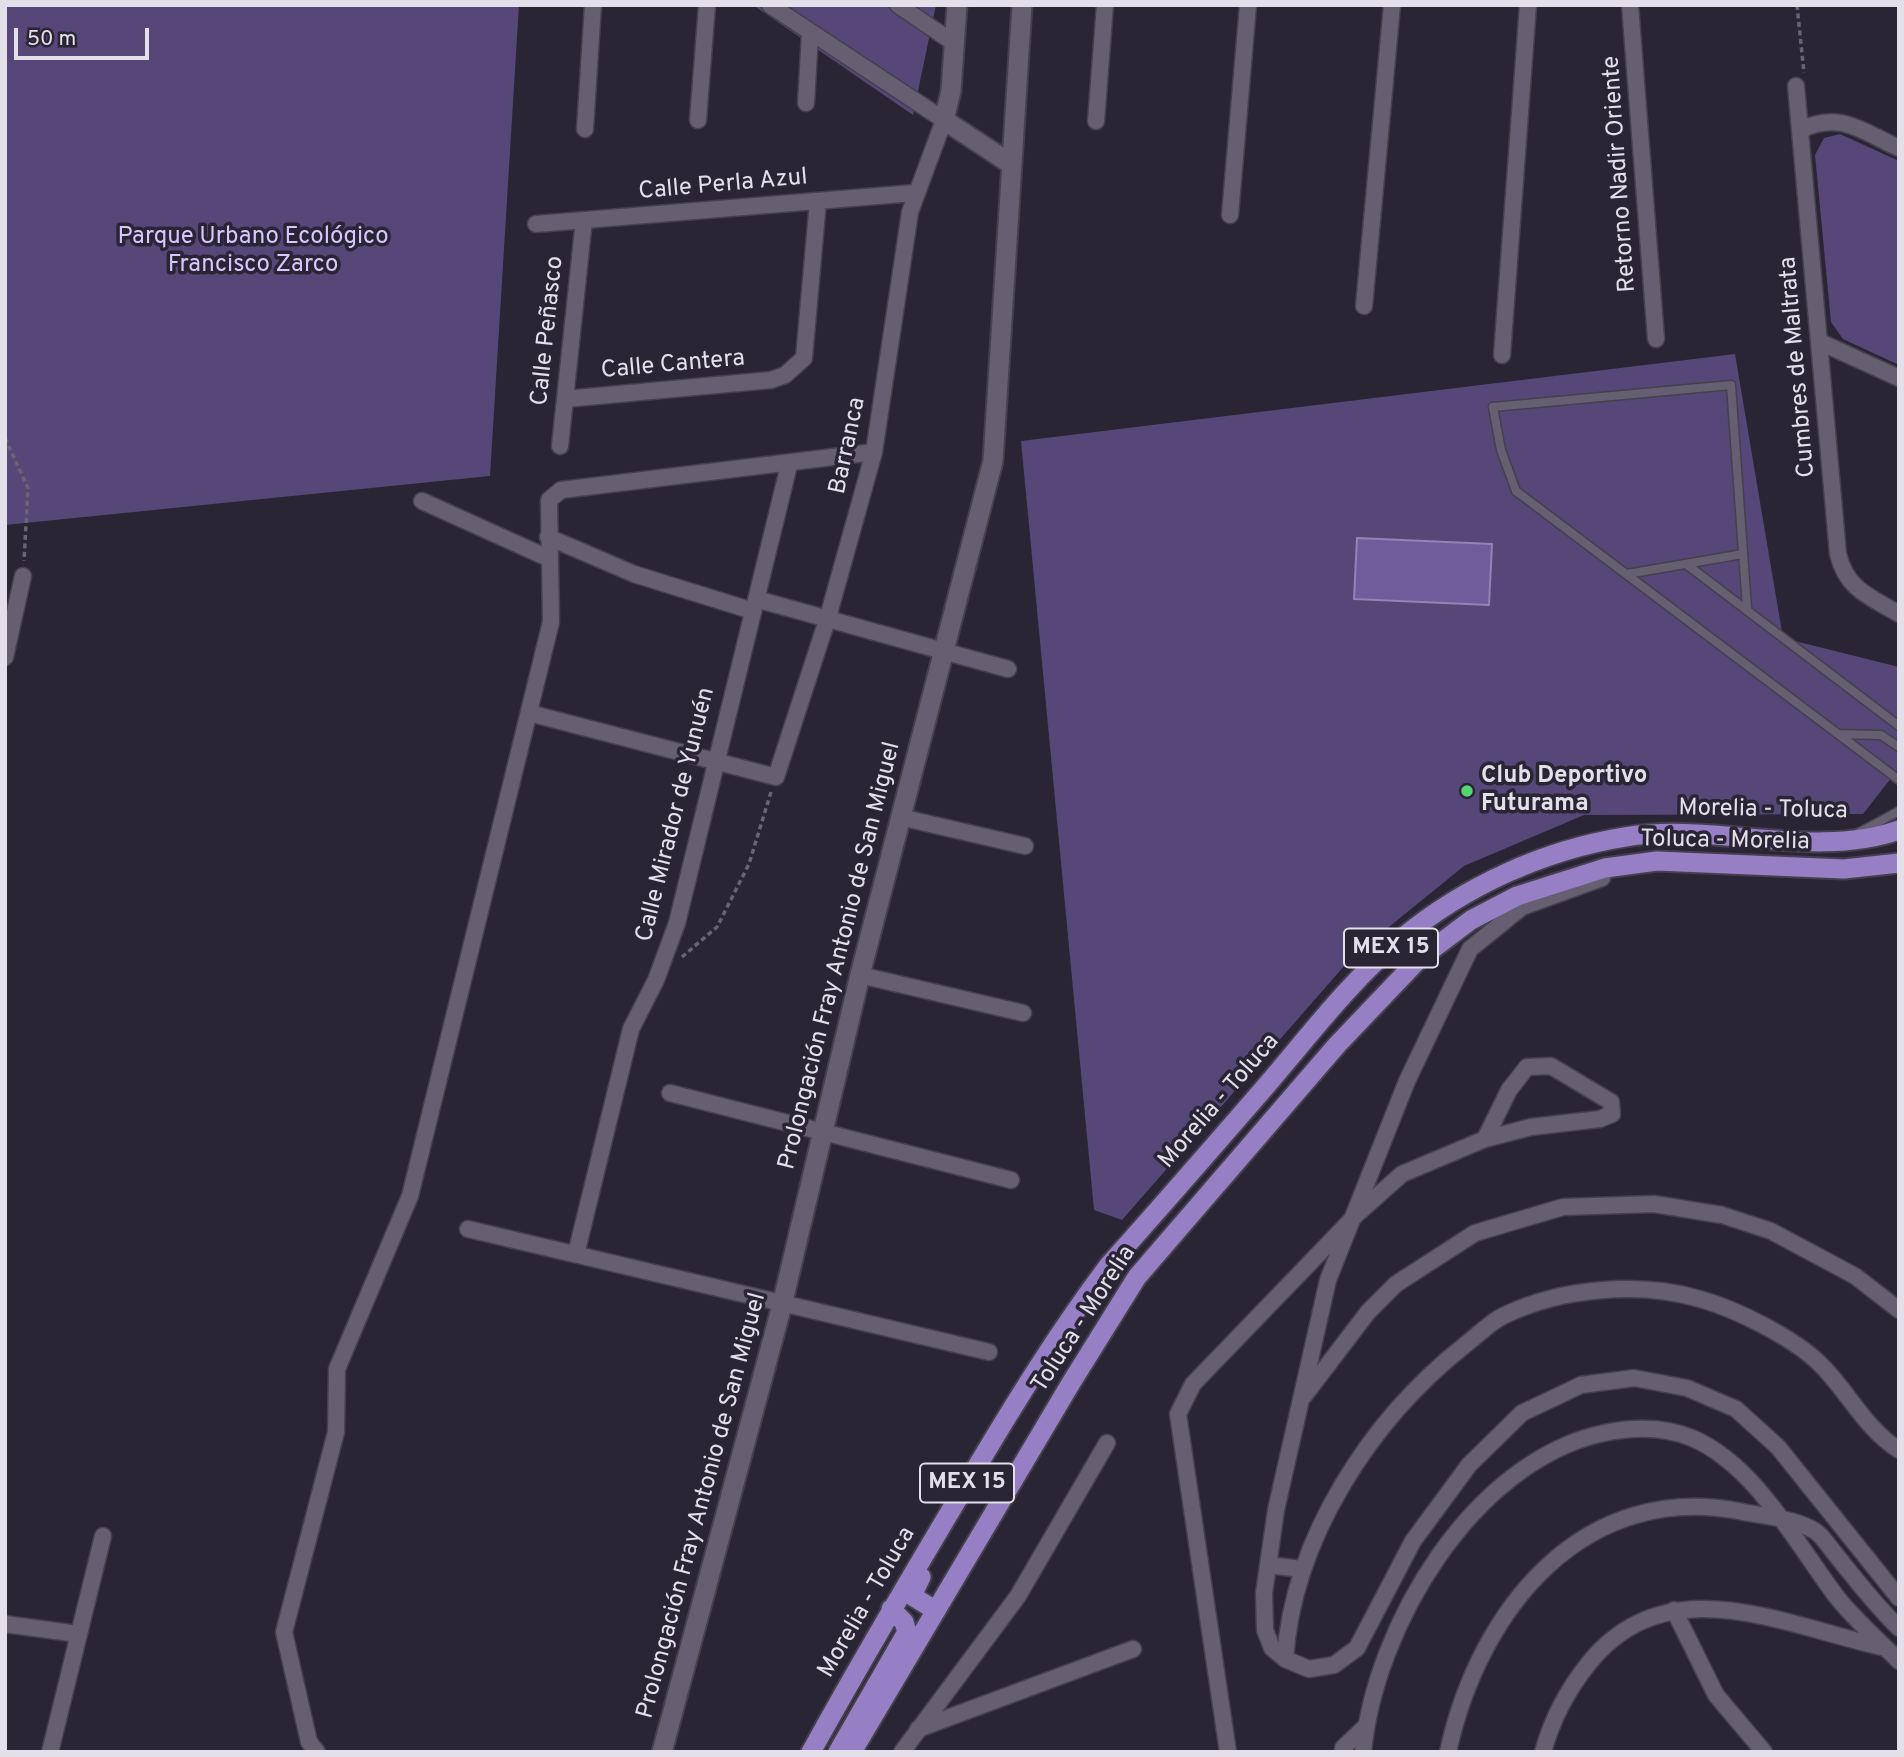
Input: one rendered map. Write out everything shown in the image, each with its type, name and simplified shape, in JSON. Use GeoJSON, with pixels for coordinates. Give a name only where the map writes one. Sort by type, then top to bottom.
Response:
{"type":"FeatureCollection","features":[{"type":"Feature","properties":{"kind":"main road","name":"Morelia - Toluca"},"geometry":{"type":"LineString","coordinates":[[811,1752],[891,1609],[1043,1356],[1109,1265],[1352,986],[1401,938],[1459,897],[1508,872],[1560,852],[1628,836],[1659,833],[1844,840],[1899,830]]}},
{"type":"Feature","properties":{"kind":"main road","name":"Toluca - Morelia"},"geometry":{"type":"LineString","coordinates":[[852,1752],[1137,1277],[1366,1013],[1407,970],[1471,920],[1517,897],[1567,878],[1615,866],[1657,861],[1844,869],[1899,863]]}},
{"type":"Feature","properties":{"kind":"main road"},"geometry":{"type":"LineString","coordinates":[[935,1610],[913,1598],[912,1592],[1002,1449],[1043,1356]]}},
{"type":"Feature","properties":{"kind":"main road"},"geometry":{"type":"LineString","coordinates":[[838,1752],[907,1632],[904,1622],[891,1609]]}},
{"type":"Feature","properties":{"kind":"street"},"geometry":{"type":"LineString","coordinates":[[585,129],[593,5]]}},
{"type":"Feature","properties":{"kind":"street"},"geometry":{"type":"LineString","coordinates":[[698,120],[707,5]]}},
{"type":"Feature","properties":{"kind":"street"},"geometry":{"type":"LineString","coordinates":[[770,5],[810,34],[1011,164]]}},
{"type":"Feature","properties":{"kind":"street"},"geometry":{"type":"LineString","coordinates":[[898,5],[954,43]]}},
{"type":"Feature","properties":{"kind":"street"},"geometry":{"type":"LineString","coordinates":[[944,120],[951,92],[957,5]]}},
{"type":"Feature","properties":{"kind":"street","name":"Prolongación Fray Antonio de San Miguel"},"geometry":{"type":"LineString","coordinates":[[662,1752],[782,1305],[860,975],[993,461],[1021,5]]}},
{"type":"Feature","properties":{"kind":"street"},"geometry":{"type":"LineString","coordinates":[[1096,121],[1105,5]]}},
{"type":"Feature","properties":{"kind":"street"},"geometry":{"type":"LineString","coordinates":[[1230,215],[1248,5]]}},
{"type":"Feature","properties":{"kind":"street"},"geometry":{"type":"LineString","coordinates":[[1364,306],[1392,5]]}},
{"type":"Feature","properties":{"kind":"street"},"geometry":{"type":"LineString","coordinates":[[1502,355],[1528,5]]}},
{"type":"Feature","properties":{"kind":"street","name":"Retorno Nadir Oriente"},"geometry":{"type":"LineString","coordinates":[[1630,5],[1656,339]]}},
{"type":"Feature","properties":{"kind":"street"},"geometry":{"type":"LineString","coordinates":[[806,103],[810,34]]}},
{"type":"Feature","properties":{"kind":"street","name":"Cumbres de Maltrata"},"geometry":{"type":"LineString","coordinates":[[1796,86],[1802,129],[1838,554],[1843,573],[1852,586],[1899,614]]}},
{"type":"Feature","properties":{"kind":"street","name":"Barranca"},"geometry":{"type":"LineString","coordinates":[[776,777],[828,617],[874,452],[914,193],[944,120]]}},
{"type":"Feature","properties":{"kind":"street"},"geometry":{"type":"LineString","coordinates":[[1802,129],[1820,121],[1837,120],[1899,148]]}},
{"type":"Feature","properties":{"kind":"street","name":"Calle Perla Azul"},"geometry":{"type":"LineString","coordinates":[[536,224],[914,193]]}},
{"type":"Feature","properties":{"kind":"street","name":"Calle Cantera"},"geometry":{"type":"LineString","coordinates":[[565,399],[771,380],[785,375],[804,358],[818,201]]}},
{"type":"Feature","properties":{"kind":"street","name":"Calle Peñasco"},"geometry":{"type":"LineString","coordinates":[[560,446],[584,220]]}},
{"type":"Feature","properties":{"kind":"street"},"geometry":{"type":"LineString","coordinates":[[1820,342],[1899,378]]}},
{"type":"Feature","properties":{"kind":"street"},"geometry":{"type":"LineString","coordinates":[[317,1752],[309,1742],[284,1632],[336,1432],[337,1369],[410,1196],[551,622],[548,558],[550,500],[561,490],[874,452]]}},
{"type":"Feature","properties":{"kind":"street","name":"Calle Mirador de Yunuén"},"geometry":{"type":"LineString","coordinates":[[576,1254],[631,1029],[656,980],[677,923],[789,464]]}},
{"type":"Feature","properties":{"kind":"street"},"geometry":{"type":"LineString","coordinates":[[422,501],[548,558]]}},
{"type":"Feature","properties":{"kind":"street"},"geometry":{"type":"LineString","coordinates":[[548,537],[634,574],[755,605],[828,617],[1008,669]]}},
{"type":"Feature","properties":{"kind":"street"},"geometry":{"type":"LineString","coordinates":[[5,657],[23,576]]}},
{"type":"Feature","properties":{"kind":"street"},"geometry":{"type":"LineString","coordinates":[[529,713],[776,777]]}},
{"type":"Feature","properties":{"kind":"street"},"geometry":{"type":"LineString","coordinates":[[900,817],[1025,846]]}},
{"type":"Feature","properties":{"kind":"street"},"geometry":{"type":"LineString","coordinates":[[1615,866],[1608,876],[1522,907],[1470,949],[1408,1081],[1357,1214],[1328,1280],[1276,1510],[1264,1593],[1265,1630],[1272,1648],[1285,1659],[1309,1669],[1334,1665],[1357,1648],[1413,1541],[1469,1465],[1522,1413],[1581,1385],[1634,1378],[1687,1388],[1736,1409],[1778,1447],[1899,1598]]}},
{"type":"Feature","properties":{"kind":"street"},"geometry":{"type":"LineString","coordinates":[[860,975],[1023,1013]]}},
{"type":"Feature","properties":{"kind":"street"},"geometry":{"type":"LineString","coordinates":[[1228,1752],[1178,1414],[1193,1384],[1357,1214],[1402,1174],[1485,1139],[1531,1127],[1600,1119],[1612,1114],[1611,1102],[1550,1066],[1527,1067],[1509,1090],[1485,1139]]}},
{"type":"Feature","properties":{"kind":"street"},"geometry":{"type":"LineString","coordinates":[[670,1093],[1011,1180]]}},
{"type":"Feature","properties":{"kind":"street"},"geometry":{"type":"LineString","coordinates":[[1301,1401],[1368,1312],[1396,1284],[1475,1234],[1563,1207],[1654,1204],[1722,1215],[1771,1231],[1855,1276],[1899,1310]]}},
{"type":"Feature","properties":{"kind":"street"},"geometry":{"type":"LineString","coordinates":[[468,1228],[782,1305],[989,1352]]}},
{"type":"Feature","properties":{"kind":"street"},"geometry":{"type":"LineString","coordinates":[[1285,1659],[1287,1629],[1302,1569],[1335,1499],[1382,1429],[1440,1365],[1502,1317],[1574,1293],[1636,1288],[1700,1299],[1763,1324],[1820,1363],[1852,1406],[1899,1450]]}},
{"type":"Feature","properties":{"kind":"street"},"geometry":{"type":"LineString","coordinates":[[1314,1335],[1345,1342]]}},
{"type":"Feature","properties":{"kind":"street"},"geometry":{"type":"LineString","coordinates":[[1363,1752],[1365,1727],[1392,1641],[1423,1579],[1464,1520],[1542,1456],[1581,1438],[1636,1426],[1691,1437],[1735,1466],[1781,1519],[1838,1599],[1899,1661]]}},
{"type":"Feature","properties":{"kind":"street"},"geometry":{"type":"LineString","coordinates":[[902,1752],[1018,1595],[1107,1443]]}},
{"type":"Feature","properties":{"kind":"street"},"geometry":{"type":"LineString","coordinates":[[1448,1752],[1471,1679],[1495,1629],[1528,1583],[1572,1544],[1651,1509],[1678,1506],[1727,1508],[1781,1519],[1816,1531],[1899,1628]]}},
{"type":"Feature","properties":{"kind":"street"},"geometry":{"type":"LineString","coordinates":[[50,1752],[103,1536]]}},
{"type":"Feature","properties":{"kind":"street"},"geometry":{"type":"LineString","coordinates":[[1268,1565],[1302,1569]]}},
{"type":"Feature","properties":{"kind":"street"},"geometry":{"type":"LineString","coordinates":[[1543,1752],[1570,1686],[1603,1646],[1638,1620],[1674,1610],[1723,1609],[1886,1648]]}},
{"type":"Feature","properties":{"kind":"street"},"geometry":{"type":"LineString","coordinates":[[1674,1610],[1716,1695],[1764,1752]]}},
{"type":"Feature","properties":{"kind":"street"},"geometry":{"type":"LineString","coordinates":[[5,1624],[78,1634]]}},
{"type":"Feature","properties":{"kind":"street"},"geometry":{"type":"LineString","coordinates":[[918,1729],[1133,1649]]}},
{"type":"Feature","properties":{"kind":"street"},"geometry":{"type":"LineString","coordinates":[[1343,1752],[1343,1748],[1365,1727]]}},
{"type":"Feature","properties":{"kind":"lane"},"geometry":{"type":"LineString","coordinates":[[1747,608],[1731,385],[1493,407],[1501,450],[1516,491],[1899,780]]}},
{"type":"Feature","properties":{"kind":"lane"},"geometry":{"type":"LineString","coordinates":[[1627,574],[1743,554]]}},
{"type":"Feature","properties":{"kind":"lane"},"geometry":{"type":"LineString","coordinates":[[1686,564],[1899,726]]}},
{"type":"Feature","properties":{"kind":"lane"},"geometry":{"type":"LineString","coordinates":[[1838,734],[1881,735],[1899,747]]}},
{"type":"Feature","properties":{"kind":"lane"},"geometry":{"type":"LineString","coordinates":[[1844,840],[1899,811]]}},
{"type":"Feature","properties":{"kind":"path"},"geometry":{"type":"LineString","coordinates":[[1796,86],[1804,77],[1797,5]]}},
{"type":"Feature","properties":{"kind":"path"},"geometry":{"type":"LineString","coordinates":[[5,438],[28,488],[23,576]]}},
{"type":"Feature","properties":{"kind":"path"},"geometry":{"type":"LineString","coordinates":[[656,980],[717,927],[749,864],[776,777]]}},
{"type":"Feature","properties":{"kind":"green space","name":"Parque Urbano Ecológico Francisco Zarco"},"geometry":{"type":"Polygon","coordinates":[[[5,5],[519,5],[490,476],[5,525],[5,5]]]}},
{"type":"Feature","properties":{"kind":"green space"},"geometry":{"type":"Polygon","coordinates":[[[753,5],[936,5],[913,115],[753,5]]]}},
{"type":"Feature","properties":{"kind":"green space"},"geometry":{"type":"Polygon","coordinates":[[[1840,134],[1899,161],[1899,365],[1843,339],[1831,322],[1815,155],[1824,138],[1840,134]]]}},
{"type":"Feature","properties":{"kind":"green space","name":"Club Deportivo Futurama"},"geometry":{"type":"Polygon","coordinates":[[[1735,354],[1783,638],[1899,667],[1899,768],[1863,814],[1584,815],[1464,866],[1352,957],[1122,1220],[1094,1210],[1021,441],[1735,354]]]}},
{"type":"Feature","properties":{"kind":"shaded area"},"geometry":{"type":"Polygon","coordinates":[[[1357,538],[1492,544],[1489,605],[1354,599],[1357,538]]]}},
{"type":"Feature","properties":{"kind":"place","name":"Club Deportivo Futurama"},"geometry":{"type":"Point","coordinates":[1467,791]}}]}
